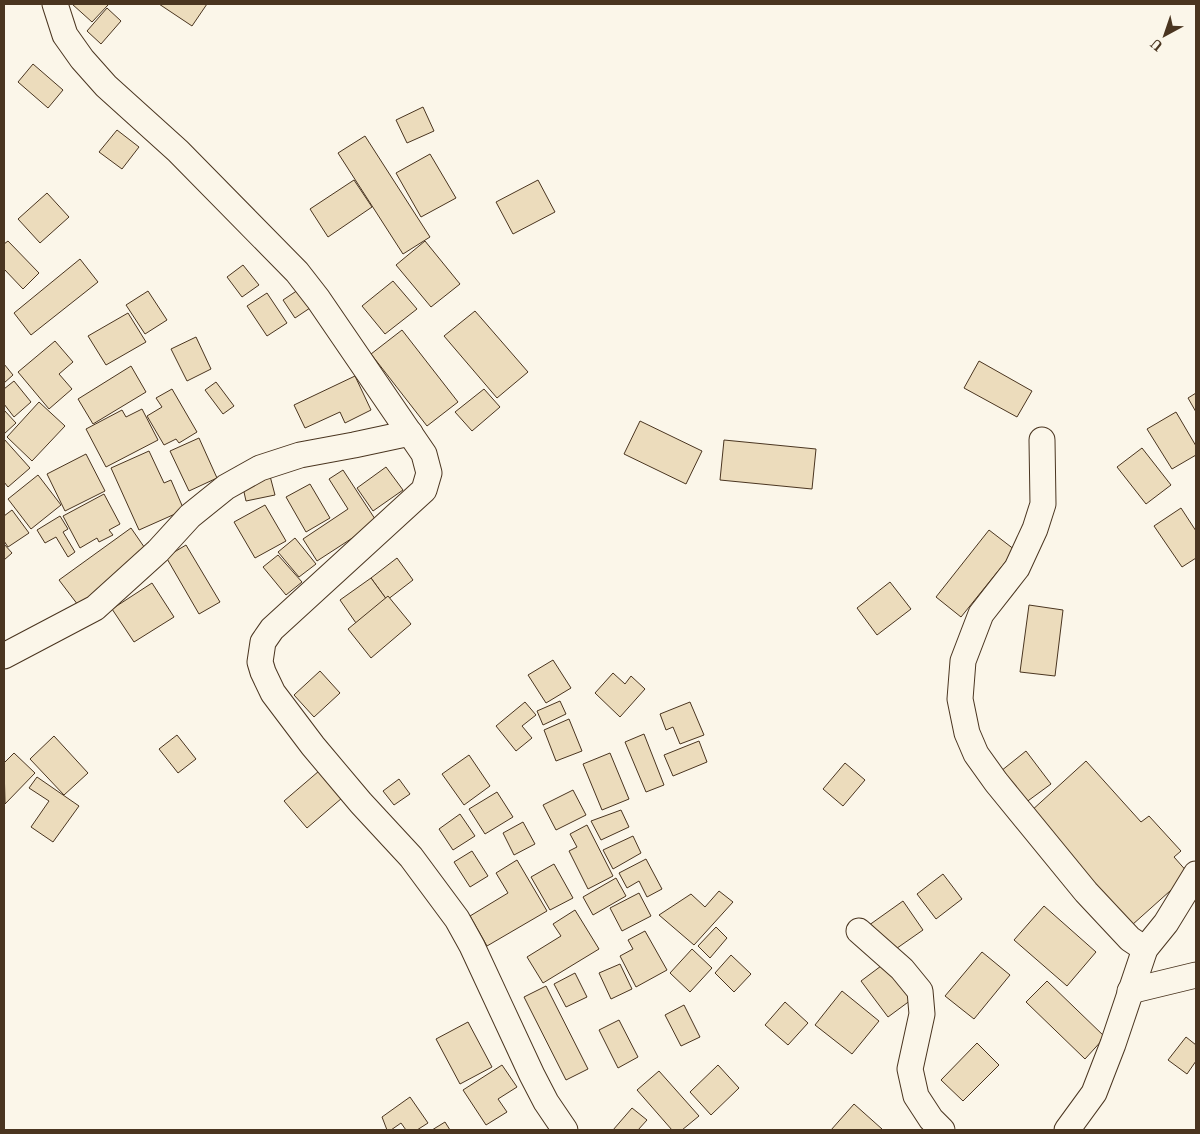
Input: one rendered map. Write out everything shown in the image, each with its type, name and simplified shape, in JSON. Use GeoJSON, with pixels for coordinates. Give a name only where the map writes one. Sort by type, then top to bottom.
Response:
{"type":"FeatureCollection","features":[{"type":"Feature","properties":{"kind":"street"},"geometry":{"type":"LineString","coordinates":[[55,4],[65,35],[82,59],[106,86],[178,151],[296,272],[318,299],[424,454],[429,473],[424,490],[272,629],[263,642],[260,662],[273,693],[313,746],[361,803],[411,857],[457,919],[472,946],[532,1075],[546,1102],[565,1130]]}},
{"type":"Feature","properties":{"kind":"street"},"geometry":{"type":"LineString","coordinates":[[4,656],[95,608],[158,551],[190,516],[226,487],[243,477],[260,468],[300,455],[410,433]]}},
{"type":"Feature","properties":{"kind":"street"},"geometry":{"type":"LineString","coordinates":[[1042,440],[1043,504],[1035,529],[1017,568],[980,614],[963,661],[960,699],[967,733],[976,754],[1008,797],[1086,892],[1130,939],[1144,949]]}},
{"type":"Feature","properties":{"kind":"street"},"geometry":{"type":"LineString","coordinates":[[1067,1130],[1094,1093],[1144,949],[1166,923],[1196,874]]}},
{"type":"Feature","properties":{"kind":"street"},"geometry":{"type":"LineString","coordinates":[[859,931],[902,969],[920,991],[922,1014],[910,1069],[916,1096],[931,1119],[942,1130]]}},
{"type":"Feature","properties":{"kind":"street"},"geometry":{"type":"LineString","coordinates":[[1130,990],[1196,975]]}},
{"type":"Feature","properties":{"kind":"building"},"geometry":{"type":"Polygon","coordinates":[[[72,4],[107,4],[108,5],[92,22],[72,4]]]}},
{"type":"Feature","properties":{"kind":"building"},"geometry":{"type":"Polygon","coordinates":[[[159,4],[207,4],[192,26],[159,4]]]}},
{"type":"Feature","properties":{"kind":"building"},"geometry":{"type":"Polygon","coordinates":[[[107,8],[121,21],[101,44],[87,31],[107,8]]]}},
{"type":"Feature","properties":{"kind":"building"},"geometry":{"type":"Polygon","coordinates":[[[33,64],[63,90],[48,108],[18,82],[33,64]]]}},
{"type":"Feature","properties":{"kind":"building"},"geometry":{"type":"Polygon","coordinates":[[[423,107],[434,131],[407,143],[396,120],[423,107]]]}},
{"type":"Feature","properties":{"kind":"building"},"geometry":{"type":"Polygon","coordinates":[[[117,130],[139,147],[122,169],[99,152],[117,130]]]}},
{"type":"Feature","properties":{"kind":"building"},"geometry":{"type":"Polygon","coordinates":[[[365,136],[430,237],[403,254],[338,153],[365,136]]]}},
{"type":"Feature","properties":{"kind":"building"},"geometry":{"type":"Polygon","coordinates":[[[430,154],[456,198],[421,217],[396,173],[430,154]]]}},
{"type":"Feature","properties":{"kind":"building"},"geometry":{"type":"Polygon","coordinates":[[[354,180],[372,207],[328,237],[310,209],[354,180]]]}},
{"type":"Feature","properties":{"kind":"building"},"geometry":{"type":"Polygon","coordinates":[[[538,180],[555,212],[513,234],[496,202],[538,180]]]}},
{"type":"Feature","properties":{"kind":"building"},"geometry":{"type":"Polygon","coordinates":[[[47,193],[69,217],[40,243],[18,219],[47,193]]]}},
{"type":"Feature","properties":{"kind":"building"},"geometry":{"type":"Polygon","coordinates":[[[8,241],[39,273],[23,289],[4,269],[4,244],[8,241]]]}},
{"type":"Feature","properties":{"kind":"building"},"geometry":{"type":"Polygon","coordinates":[[[425,241],[460,284],[431,307],[396,265],[425,241]]]}},
{"type":"Feature","properties":{"kind":"building"},"geometry":{"type":"Polygon","coordinates":[[[80,259],[98,282],[31,335],[14,313],[80,259]]]}},
{"type":"Feature","properties":{"kind":"building"},"geometry":{"type":"Polygon","coordinates":[[[243,265],[259,285],[242,297],[227,277],[243,265]]]}},
{"type":"Feature","properties":{"kind":"building"},"geometry":{"type":"Polygon","coordinates":[[[393,281],[417,309],[385,334],[362,306],[393,281]]]}},
{"type":"Feature","properties":{"kind":"building"},"geometry":{"type":"Polygon","coordinates":[[[298,290],[310,308],[295,318],[283,300],[298,290]]]}},
{"type":"Feature","properties":{"kind":"building"},"geometry":{"type":"Polygon","coordinates":[[[148,291],[167,320],[145,334],[126,305],[148,291]]]}},
{"type":"Feature","properties":{"kind":"building"},"geometry":{"type":"Polygon","coordinates":[[[267,293],[287,323],[267,336],[247,306],[267,293]]]}},
{"type":"Feature","properties":{"kind":"building"},"geometry":{"type":"Polygon","coordinates":[[[475,311],[528,372],[497,398],[444,336],[475,311]]]}},
{"type":"Feature","properties":{"kind":"building"},"geometry":{"type":"Polygon","coordinates":[[[128,313],[146,342],[106,365],[88,336],[128,313]]]}},
{"type":"Feature","properties":{"kind":"building"},"geometry":{"type":"Polygon","coordinates":[[[402,330],[458,402],[427,426],[371,354],[402,330]]]}},
{"type":"Feature","properties":{"kind":"building"},"geometry":{"type":"Polygon","coordinates":[[[196,337],[211,369],[187,381],[171,349],[196,337]]]}},
{"type":"Feature","properties":{"kind":"building"},"geometry":{"type":"Polygon","coordinates":[[[55,341],[73,362],[59,374],[72,389],[49,409],[18,372],[55,341]]]}},
{"type":"Feature","properties":{"kind":"building"},"geometry":{"type":"Polygon","coordinates":[[[979,361],[1032,391],[1017,417],[964,388],[979,361]]]}},
{"type":"Feature","properties":{"kind":"building"},"geometry":{"type":"Polygon","coordinates":[[[4,364],[13,375],[4,383],[4,364]]]}},
{"type":"Feature","properties":{"kind":"building"},"geometry":{"type":"Polygon","coordinates":[[[131,366],[146,392],[93,424],[78,399],[131,366]]]}},
{"type":"Feature","properties":{"kind":"building"},"geometry":{"type":"Polygon","coordinates":[[[355,376],[371,410],[345,423],[340,412],[305,428],[294,405],[355,376]]]}},
{"type":"Feature","properties":{"kind":"building"},"geometry":{"type":"Polygon","coordinates":[[[14,381],[31,402],[14,417],[4,404],[4,389],[14,381]]]}},
{"type":"Feature","properties":{"kind":"building"},"geometry":{"type":"Polygon","coordinates":[[[216,382],[234,406],[223,414],[205,390],[216,382]]]}},
{"type":"Feature","properties":{"kind":"building"},"geometry":{"type":"Polygon","coordinates":[[[172,389],[197,432],[179,443],[176,439],[164,445],[147,416],[162,407],[156,398],[172,389]]]}},
{"type":"Feature","properties":{"kind":"building"},"geometry":{"type":"Polygon","coordinates":[[[484,389],[500,407],[472,431],[455,412],[484,389]]]}},
{"type":"Feature","properties":{"kind":"building"},"geometry":{"type":"Polygon","coordinates":[[[1196,393],[1196,412],[1188,398],[1196,393]]]}},
{"type":"Feature","properties":{"kind":"building"},"geometry":{"type":"Polygon","coordinates":[[[39,402],[65,426],[32,461],[7,437],[39,402]]]}},
{"type":"Feature","properties":{"kind":"building"},"geometry":{"type":"Polygon","coordinates":[[[142,409],[158,440],[106,467],[86,429],[122,410],[126,417],[142,409]]]}},
{"type":"Feature","properties":{"kind":"building"},"geometry":{"type":"Polygon","coordinates":[[[4,410],[16,423],[4,434],[4,410]]]}},
{"type":"Feature","properties":{"kind":"building"},"geometry":{"type":"Polygon","coordinates":[[[1176,412],[1196,446],[1196,455],[1172,469],[1147,429],[1176,412]]]}},
{"type":"Feature","properties":{"kind":"building"},"geometry":{"type":"Polygon","coordinates":[[[640,421],[702,451],[686,484],[624,454],[640,421]]]}},
{"type":"Feature","properties":{"kind":"building"},"geometry":{"type":"Polygon","coordinates":[[[199,438],[217,478],[189,491],[170,451],[199,438]]]}},
{"type":"Feature","properties":{"kind":"building"},"geometry":{"type":"Polygon","coordinates":[[[4,439],[30,468],[8,487],[4,482],[4,439]]]}},
{"type":"Feature","properties":{"kind":"building"},"geometry":{"type":"Polygon","coordinates":[[[724,440],[816,449],[812,489],[720,480],[724,440]]]}},
{"type":"Feature","properties":{"kind":"building"},"geometry":{"type":"Polygon","coordinates":[[[1142,448],[1171,485],[1146,504],[1117,467],[1142,448]]]}},
{"type":"Feature","properties":{"kind":"building"},"geometry":{"type":"Polygon","coordinates":[[[149,451],[164,483],[171,480],[184,510],[139,530],[111,468],[149,451]]]}},
{"type":"Feature","properties":{"kind":"building"},"geometry":{"type":"Polygon","coordinates":[[[86,454],[105,491],[65,511],[47,474],[86,454]]]}},
{"type":"Feature","properties":{"kind":"building"},"geometry":{"type":"Polygon","coordinates":[[[386,467],[403,490],[373,511],[357,488],[386,467]]]}},
{"type":"Feature","properties":{"kind":"building"},"geometry":{"type":"Polygon","coordinates":[[[343,470],[377,522],[317,561],[303,539],[348,509],[329,479],[343,470]]]}},
{"type":"Feature","properties":{"kind":"building"},"geometry":{"type":"Polygon","coordinates":[[[38,475],[61,505],[31,529],[8,499],[38,475]]]}},
{"type":"Feature","properties":{"kind":"building"},"geometry":{"type":"Polygon","coordinates":[[[270,476],[275,495],[246,501],[242,483],[270,476]]]}},
{"type":"Feature","properties":{"kind":"building"},"geometry":{"type":"Polygon","coordinates":[[[310,484],[330,518],[306,532],[286,497],[310,484]]]}},
{"type":"Feature","properties":{"kind":"building"},"geometry":{"type":"Polygon","coordinates":[[[104,494],[120,524],[109,530],[113,535],[99,542],[97,538],[80,548],[63,516],[104,494]]]}},
{"type":"Feature","properties":{"kind":"building"},"geometry":{"type":"Polygon","coordinates":[[[265,505],[286,541],[255,558],[234,522],[265,505]]]}},
{"type":"Feature","properties":{"kind":"building"},"geometry":{"type":"Polygon","coordinates":[[[1181,508],[1196,531],[1196,558],[1182,567],[1154,526],[1181,508]]]}},
{"type":"Feature","properties":{"kind":"building"},"geometry":{"type":"Polygon","coordinates":[[[12,510],[29,533],[8,547],[4,541],[4,516],[12,510]]]}},
{"type":"Feature","properties":{"kind":"building"},"geometry":{"type":"Polygon","coordinates":[[[60,516],[68,529],[63,532],[75,552],[68,557],[56,537],[45,543],[37,530],[60,516]]]}},
{"type":"Feature","properties":{"kind":"building"},"geometry":{"type":"Polygon","coordinates":[[[131,528],[149,554],[78,605],[59,580],[131,528]]]}},
{"type":"Feature","properties":{"kind":"building"},"geometry":{"type":"Polygon","coordinates":[[[989,530],[1015,550],[961,617],[936,597],[989,530]]]}},
{"type":"Feature","properties":{"kind":"building"},"geometry":{"type":"Polygon","coordinates":[[[295,538],[316,564],[299,577],[278,552],[295,538]]]}},
{"type":"Feature","properties":{"kind":"building"},"geometry":{"type":"Polygon","coordinates":[[[4,544],[12,553],[4,560],[4,544]]]}},
{"type":"Feature","properties":{"kind":"building"},"geometry":{"type":"Polygon","coordinates":[[[186,545],[220,602],[199,614],[166,557],[186,545]]]}},
{"type":"Feature","properties":{"kind":"building"},"geometry":{"type":"Polygon","coordinates":[[[278,555],[302,582],[286,595],[263,567],[278,555]]]}},
{"type":"Feature","properties":{"kind":"building"},"geometry":{"type":"Polygon","coordinates":[[[397,558],[413,580],[387,600],[371,578],[397,558]]]}},
{"type":"Feature","properties":{"kind":"building"},"geometry":{"type":"Polygon","coordinates":[[[371,578],[387,600],[356,623],[340,600],[371,578]]]}},
{"type":"Feature","properties":{"kind":"building"},"geometry":{"type":"Polygon","coordinates":[[[890,582],[911,609],[877,635],[857,608],[890,582]]]}},
{"type":"Feature","properties":{"kind":"building"},"geometry":{"type":"Polygon","coordinates":[[[152,583],[174,617],[134,642],[112,609],[152,583]]]}},
{"type":"Feature","properties":{"kind":"building"},"geometry":{"type":"Polygon","coordinates":[[[388,596],[411,624],[371,658],[348,629],[388,596]]]}},
{"type":"Feature","properties":{"kind":"building"},"geometry":{"type":"Polygon","coordinates":[[[1029,605],[1063,610],[1055,676],[1020,672],[1029,605]]]}},
{"type":"Feature","properties":{"kind":"building"},"geometry":{"type":"Polygon","coordinates":[[[553,660],[571,688],[546,703],[528,675],[553,660]]]}},
{"type":"Feature","properties":{"kind":"building"},"geometry":{"type":"Polygon","coordinates":[[[320,671],[340,693],[314,717],[294,695],[320,671]]]}},
{"type":"Feature","properties":{"kind":"building"},"geometry":{"type":"Polygon","coordinates":[[[613,673],[625,684],[631,676],[645,689],[620,717],[595,693],[613,673]]]}},
{"type":"Feature","properties":{"kind":"building"},"geometry":{"type":"Polygon","coordinates":[[[560,701],[566,714],[543,725],[537,711],[560,701]]]}},
{"type":"Feature","properties":{"kind":"building"},"geometry":{"type":"Polygon","coordinates":[[[525,702],[536,715],[522,726],[532,738],[516,751],[496,726],[525,702]]]}},
{"type":"Feature","properties":{"kind":"building"},"geometry":{"type":"Polygon","coordinates":[[[690,702],[704,735],[680,744],[673,727],[666,730],[660,714],[690,702]]]}},
{"type":"Feature","properties":{"kind":"building"},"geometry":{"type":"Polygon","coordinates":[[[569,719],[582,751],[556,761],[544,730],[569,719]]]}},
{"type":"Feature","properties":{"kind":"building"},"geometry":{"type":"Polygon","coordinates":[[[644,734],[664,785],[646,792],[625,742],[644,734]]]}},
{"type":"Feature","properties":{"kind":"building"},"geometry":{"type":"Polygon","coordinates":[[[177,735],[196,759],[178,773],[159,749],[177,735]]]}},
{"type":"Feature","properties":{"kind":"building"},"geometry":{"type":"Polygon","coordinates":[[[54,736],[88,773],[64,795],[30,759],[54,736]]]}},
{"type":"Feature","properties":{"kind":"building"},"geometry":{"type":"Polygon","coordinates":[[[699,741],[707,762],[673,776],[664,755],[699,741]]]}},
{"type":"Feature","properties":{"kind":"building"},"geometry":{"type":"Polygon","coordinates":[[[1026,751],[1051,784],[1025,803],[1001,771],[1026,751]]]}},
{"type":"Feature","properties":{"kind":"building"},"geometry":{"type":"Polygon","coordinates":[[[14,753],[35,773],[5,804],[4,763],[14,753]]]}},
{"type":"Feature","properties":{"kind":"building"},"geometry":{"type":"Polygon","coordinates":[[[610,753],[629,799],[602,810],[583,764],[610,753]]]}},
{"type":"Feature","properties":{"kind":"building"},"geometry":{"type":"Polygon","coordinates":[[[469,755],[490,786],[464,805],[442,774],[469,755]]]}},
{"type":"Feature","properties":{"kind":"building"},"geometry":{"type":"Polygon","coordinates":[[[1086,761],[1141,822],[1149,816],[1181,851],[1174,857],[1189,874],[1132,925],[1030,812],[1086,761]]]}},
{"type":"Feature","properties":{"kind":"building"},"geometry":{"type":"Polygon","coordinates":[[[845,763],[865,780],[843,806],[823,789],[845,763]]]}},
{"type":"Feature","properties":{"kind":"building"},"geometry":{"type":"Polygon","coordinates":[[[319,771],[342,798],[307,828],[284,801],[319,771]]]}},
{"type":"Feature","properties":{"kind":"building"},"geometry":{"type":"Polygon","coordinates":[[[37,777],[79,806],[53,842],[31,827],[49,801],[29,788],[37,777]]]}},
{"type":"Feature","properties":{"kind":"building"},"geometry":{"type":"Polygon","coordinates":[[[399,779],[410,794],[394,805],[383,791],[399,779]]]}},
{"type":"Feature","properties":{"kind":"building"},"geometry":{"type":"Polygon","coordinates":[[[573,790],[586,815],[556,830],[543,805],[573,790]]]}},
{"type":"Feature","properties":{"kind":"building"},"geometry":{"type":"Polygon","coordinates":[[[497,792],[513,817],[485,834],[469,809],[497,792]]]}},
{"type":"Feature","properties":{"kind":"building"},"geometry":{"type":"Polygon","coordinates":[[[621,810],[629,827],[601,840],[591,821],[621,810]]]}},
{"type":"Feature","properties":{"kind":"building"},"geometry":{"type":"Polygon","coordinates":[[[460,814],[475,836],[453,850],[439,829],[460,814]]]}},
{"type":"Feature","properties":{"kind":"building"},"geometry":{"type":"Polygon","coordinates":[[[523,822],[535,844],[514,855],[503,833],[523,822]]]}},
{"type":"Feature","properties":{"kind":"building"},"geometry":{"type":"Polygon","coordinates":[[[587,825],[613,876],[588,889],[569,851],[577,847],[570,834],[587,825]]]}},
{"type":"Feature","properties":{"kind":"building"},"geometry":{"type":"Polygon","coordinates":[[[633,836],[641,853],[613,869],[603,850],[633,836]]]}},
{"type":"Feature","properties":{"kind":"building"},"geometry":{"type":"Polygon","coordinates":[[[472,851],[488,876],[470,887],[454,862],[472,851]]]}},
{"type":"Feature","properties":{"kind":"building"},"geometry":{"type":"Polygon","coordinates":[[[646,859],[662,889],[647,897],[639,881],[627,888],[619,873],[646,859]]]}},
{"type":"Feature","properties":{"kind":"building"},"geometry":{"type":"Polygon","coordinates":[[[517,860],[547,911],[487,946],[470,916],[508,893],[496,873],[517,860]]]}},
{"type":"Feature","properties":{"kind":"building"},"geometry":{"type":"Polygon","coordinates":[[[554,864],[573,898],[550,910],[531,877],[554,864]]]}},
{"type":"Feature","properties":{"kind":"building"},"geometry":{"type":"Polygon","coordinates":[[[943,874],[962,899],[936,919],[917,894],[943,874]]]}},
{"type":"Feature","properties":{"kind":"building"},"geometry":{"type":"Polygon","coordinates":[[[616,878],[626,896],[593,915],[583,897],[616,878]]]}},
{"type":"Feature","properties":{"kind":"building"},"geometry":{"type":"Polygon","coordinates":[[[719,891],[733,902],[694,945],[659,915],[691,894],[705,907],[719,891]]]}},
{"type":"Feature","properties":{"kind":"building"},"geometry":{"type":"Polygon","coordinates":[[[639,893],[651,916],[622,931],[610,908],[639,893]]]}},
{"type":"Feature","properties":{"kind":"building"},"geometry":{"type":"Polygon","coordinates":[[[903,901],[923,930],[890,953],[865,928],[903,901]]]}},
{"type":"Feature","properties":{"kind":"building"},"geometry":{"type":"Polygon","coordinates":[[[1044,906],[1096,952],[1067,986],[1014,940],[1044,906]]]}},
{"type":"Feature","properties":{"kind":"building"},"geometry":{"type":"Polygon","coordinates":[[[575,910],[599,949],[543,983],[527,957],[561,936],[553,924],[575,910]]]}},
{"type":"Feature","properties":{"kind":"building"},"geometry":{"type":"Polygon","coordinates":[[[716,927],[727,938],[710,958],[698,946],[716,927]]]}},
{"type":"Feature","properties":{"kind":"building"},"geometry":{"type":"Polygon","coordinates":[[[645,931],[667,970],[636,987],[620,956],[633,949],[628,940],[645,931]]]}},
{"type":"Feature","properties":{"kind":"building"},"geometry":{"type":"Polygon","coordinates":[[[692,949],[712,968],[690,992],[670,973],[692,949]]]}},
{"type":"Feature","properties":{"kind":"building"},"geometry":{"type":"Polygon","coordinates":[[[982,952],[1010,975],[974,1019],[945,996],[982,952]]]}},
{"type":"Feature","properties":{"kind":"building"},"geometry":{"type":"Polygon","coordinates":[[[731,955],[751,974],[734,992],[715,973],[731,955]]]}},
{"type":"Feature","properties":{"kind":"building"},"geometry":{"type":"Polygon","coordinates":[[[885,963],[911,1000],[888,1017],[861,981],[885,963]]]}},
{"type":"Feature","properties":{"kind":"building"},"geometry":{"type":"Polygon","coordinates":[[[620,964],[632,989],[611,999],[599,973],[620,964]]]}},
{"type":"Feature","properties":{"kind":"building"},"geometry":{"type":"Polygon","coordinates":[[[575,973],[587,997],[566,1007],[554,984],[575,973]]]}},
{"type":"Feature","properties":{"kind":"building"},"geometry":{"type":"Polygon","coordinates":[[[1047,981],[1105,1037],[1085,1059],[1026,1002],[1047,981]]]}},
{"type":"Feature","properties":{"kind":"building"},"geometry":{"type":"Polygon","coordinates":[[[546,986],[588,1069],[566,1080],[524,997],[546,986]]]}},
{"type":"Feature","properties":{"kind":"building"},"geometry":{"type":"Polygon","coordinates":[[[842,991],[879,1021],[852,1054],[815,1025],[842,991]]]}},
{"type":"Feature","properties":{"kind":"building"},"geometry":{"type":"Polygon","coordinates":[[[785,1002],[808,1023],[788,1045],[765,1025],[785,1002]]]}},
{"type":"Feature","properties":{"kind":"building"},"geometry":{"type":"Polygon","coordinates":[[[684,1005],[700,1037],[681,1046],[665,1015],[684,1005]]]}},
{"type":"Feature","properties":{"kind":"building"},"geometry":{"type":"Polygon","coordinates":[[[619,1020],[638,1057],[618,1068],[599,1030],[619,1020]]]}},
{"type":"Feature","properties":{"kind":"building"},"geometry":{"type":"Polygon","coordinates":[[[468,1022],[492,1067],[460,1084],[436,1039],[468,1022]]]}},
{"type":"Feature","properties":{"kind":"building"},"geometry":{"type":"Polygon","coordinates":[[[1186,1037],[1196,1045],[1196,1061],[1187,1074],[1168,1060],[1186,1037]]]}},
{"type":"Feature","properties":{"kind":"building"},"geometry":{"type":"Polygon","coordinates":[[[977,1043],[999,1065],[963,1101],[941,1080],[977,1043]]]}},
{"type":"Feature","properties":{"kind":"building"},"geometry":{"type":"Polygon","coordinates":[[[502,1065],[517,1087],[498,1099],[507,1112],[486,1125],[463,1090],[502,1065]]]}},
{"type":"Feature","properties":{"kind":"building"},"geometry":{"type":"Polygon","coordinates":[[[718,1065],[739,1088],[711,1115],[690,1092],[718,1065]]]}},
{"type":"Feature","properties":{"kind":"building"},"geometry":{"type":"Polygon","coordinates":[[[659,1071],[699,1116],[682,1130],[672,1130],[637,1090],[659,1071]]]}},
{"type":"Feature","properties":{"kind":"building"},"geometry":{"type":"Polygon","coordinates":[[[410,1097],[428,1123],[417,1130],[406,1130],[401,1123],[391,1130],[387,1130],[382,1117],[410,1097]]]}},
{"type":"Feature","properties":{"kind":"building"},"geometry":{"type":"Polygon","coordinates":[[[854,1104],[882,1129],[831,1130],[854,1104]]]}},
{"type":"Feature","properties":{"kind":"building"},"geometry":{"type":"Polygon","coordinates":[[[632,1108],[647,1120],[638,1130],[613,1130],[632,1108]]]}},
{"type":"Feature","properties":{"kind":"building"},"geometry":{"type":"Polygon","coordinates":[[[445,1122],[450,1130],[432,1130],[445,1122]]]}}]}
